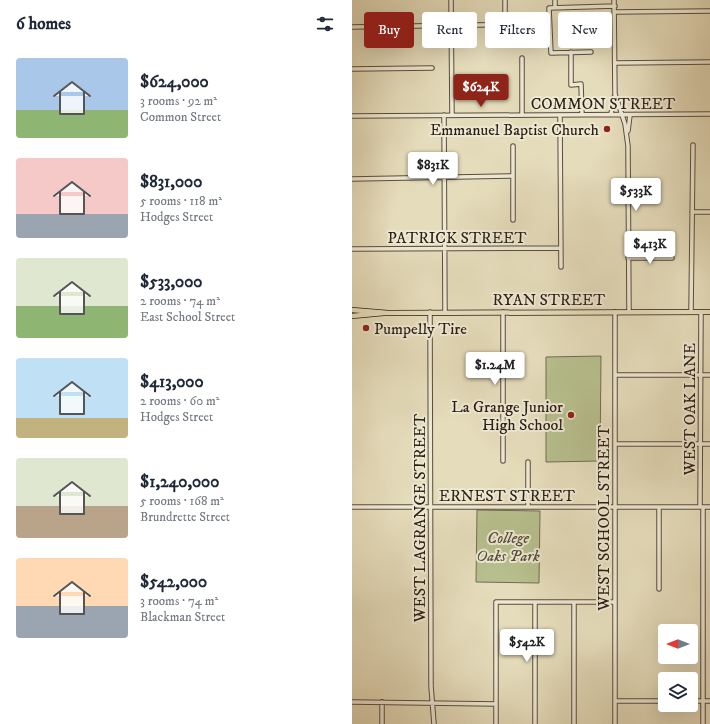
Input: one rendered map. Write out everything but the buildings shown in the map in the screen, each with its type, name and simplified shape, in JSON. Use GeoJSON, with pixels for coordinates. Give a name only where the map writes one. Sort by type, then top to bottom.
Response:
{"type":"FeatureCollection","features":[{"type":"Feature","properties":{"kind":"main road","name":"RYAN STREET"},"geometry":{"type":"LineString","coordinates":[[352,309],[388,312],[710,312]]}},
{"type":"Feature","properties":{"kind":"main road","name":"RYAN STREET"},"geometry":{"type":"LineString","coordinates":[[352,316],[388,312]]}},
{"type":"Feature","properties":{"kind":"street"},"geometry":{"type":"LineString","coordinates":[[451,0],[451,12]]}},
{"type":"Feature","properties":{"kind":"street"},"geometry":{"type":"LineString","coordinates":[[505,0],[505,12]]}},
{"type":"Feature","properties":{"kind":"street"},"geometry":{"type":"LineString","coordinates":[[555,0],[555,8]]}},
{"type":"Feature","properties":{"kind":"street"},"geometry":{"type":"LineString","coordinates":[[611,114],[615,94],[614,0]]}},
{"type":"Feature","properties":{"kind":"street"},"geometry":{"type":"LineString","coordinates":[[548,12],[548,8],[614,6]]}},
{"type":"Feature","properties":{"kind":"street"},"geometry":{"type":"LineString","coordinates":[[614,12],[710,11]]}},
{"type":"Feature","properties":{"kind":"street"},"geometry":{"type":"LineString","coordinates":[[352,27],[422,26]]}},
{"type":"Feature","properties":{"kind":"street"},"geometry":{"type":"LineString","coordinates":[[550,30],[551,53],[591,52]]}},
{"type":"Feature","properties":{"kind":"street"},"geometry":{"type":"LineString","coordinates":[[451,48],[452,115]]}},
{"type":"Feature","properties":{"kind":"street"},"geometry":{"type":"LineString","coordinates":[[571,52],[571,85],[581,84],[582,115]]}},
{"type":"Feature","properties":{"kind":"street"},"geometry":{"type":"LineString","coordinates":[[522,58],[522,115]]}},
{"type":"Feature","properties":{"kind":"street"},"geometry":{"type":"LineString","coordinates":[[615,63],[710,62]]}},
{"type":"Feature","properties":{"kind":"street"},"geometry":{"type":"LineString","coordinates":[[352,69],[432,68]]}},
{"type":"Feature","properties":{"kind":"street"},"geometry":{"type":"LineString","coordinates":[[615,94],[623,114],[628,146]]}},
{"type":"Feature","properties":{"kind":"street","name":"COMMON STREET"},"geometry":{"type":"LineString","coordinates":[[352,116],[710,114]]}},
{"type":"Feature","properties":{"kind":"street"},"geometry":{"type":"LineString","coordinates":[[444,115],[445,312]]}},
{"type":"Feature","properties":{"kind":"street"},"geometry":{"type":"LineString","coordinates":[[560,115],[561,267]]}},
{"type":"Feature","properties":{"kind":"street"},"geometry":{"type":"LineString","coordinates":[[629,312],[628,146],[630,115]]}},
{"type":"Feature","properties":{"kind":"street"},"geometry":{"type":"LineString","coordinates":[[691,312],[693,144]]}},
{"type":"Feature","properties":{"kind":"street"},"geometry":{"type":"LineString","coordinates":[[513,146],[513,220]]}},
{"type":"Feature","properties":{"kind":"street"},"geometry":{"type":"LineString","coordinates":[[352,179],[513,176]]}},
{"type":"Feature","properties":{"kind":"street"},"geometry":{"type":"LineString","coordinates":[[692,212],[710,212]]}},
{"type":"Feature","properties":{"kind":"street","name":"PATRICK STREET"},"geometry":{"type":"LineString","coordinates":[[352,249],[561,248]]}},
{"type":"Feature","properties":{"kind":"street"},"geometry":{"type":"LineString","coordinates":[[628,258],[672,258]]}},
{"type":"Feature","properties":{"kind":"street","name":"WEST LAGRANGE STREET"},"geometry":{"type":"LineString","coordinates":[[430,312],[434,724]]}},
{"type":"Feature","properties":{"kind":"street"},"geometry":{"type":"LineString","coordinates":[[503,312],[503,461]]}},
{"type":"Feature","properties":{"kind":"street","name":"WEST SCHOOL STREET"},"geometry":{"type":"LineString","coordinates":[[614,724],[615,312]]}},
{"type":"Feature","properties":{"kind":"street","name":"WEST OAK LANE"},"geometry":{"type":"LineString","coordinates":[[701,312],[700,444],[702,507],[703,724]]}},
{"type":"Feature","properties":{"kind":"street"},"geometry":{"type":"LineString","coordinates":[[615,375],[710,375]]}},
{"type":"Feature","properties":{"kind":"street"},"geometry":{"type":"LineString","coordinates":[[615,444],[710,444]]}},
{"type":"Feature","properties":{"kind":"street"},"geometry":{"type":"LineString","coordinates":[[528,462],[528,507]]}},
{"type":"Feature","properties":{"kind":"street","name":"ERNEST STREET"},"geometry":{"type":"LineString","coordinates":[[352,507],[710,507]]}},
{"type":"Feature","properties":{"kind":"street"},"geometry":{"type":"LineString","coordinates":[[659,507],[659,589]]}},
{"type":"Feature","properties":{"kind":"street"},"geometry":{"type":"LineString","coordinates":[[496,724],[496,602],[615,602]]}},
{"type":"Feature","properties":{"kind":"street"},"geometry":{"type":"LineString","coordinates":[[535,602],[535,724]]}},
{"type":"Feature","properties":{"kind":"street"},"geometry":{"type":"LineString","coordinates":[[574,602],[574,724]]}},
{"type":"Feature","properties":{"kind":"street"},"geometry":{"type":"LineString","coordinates":[[614,701],[658,701]]}},
{"type":"Feature","properties":{"kind":"street"},"geometry":{"type":"LineString","coordinates":[[698,701],[710,701]]}},
{"type":"Feature","properties":{"kind":"street"},"geometry":{"type":"LineString","coordinates":[[352,702],[496,704]]}},
{"type":"Feature","properties":{"kind":"street"},"geometry":{"type":"LineString","coordinates":[[382,702],[382,724]]}},
{"type":"Feature","properties":{"kind":"green space"},"geometry":{"type":"Polygon","coordinates":[[[601,356],[600,461],[546,462],[546,357],[601,356]]]}},
{"type":"Feature","properties":{"kind":"green space","name":"College Oaks Park"},"geometry":{"type":"Polygon","coordinates":[[[477,510],[540,511],[539,583],[476,582],[477,510]]]}},
{"type":"Feature","properties":{"kind":"place","name":"Emmanuel Baptist Church"},"geometry":{"type":"Point","coordinates":[607,129]}},
{"type":"Feature","properties":{"kind":"place","name":"Pumpelly Tire"},"geometry":{"type":"Point","coordinates":[366,328]}},
{"type":"Feature","properties":{"kind":"place","name":"La Grange Junior High School"},"geometry":{"type":"Point","coordinates":[571,415]}}]}
